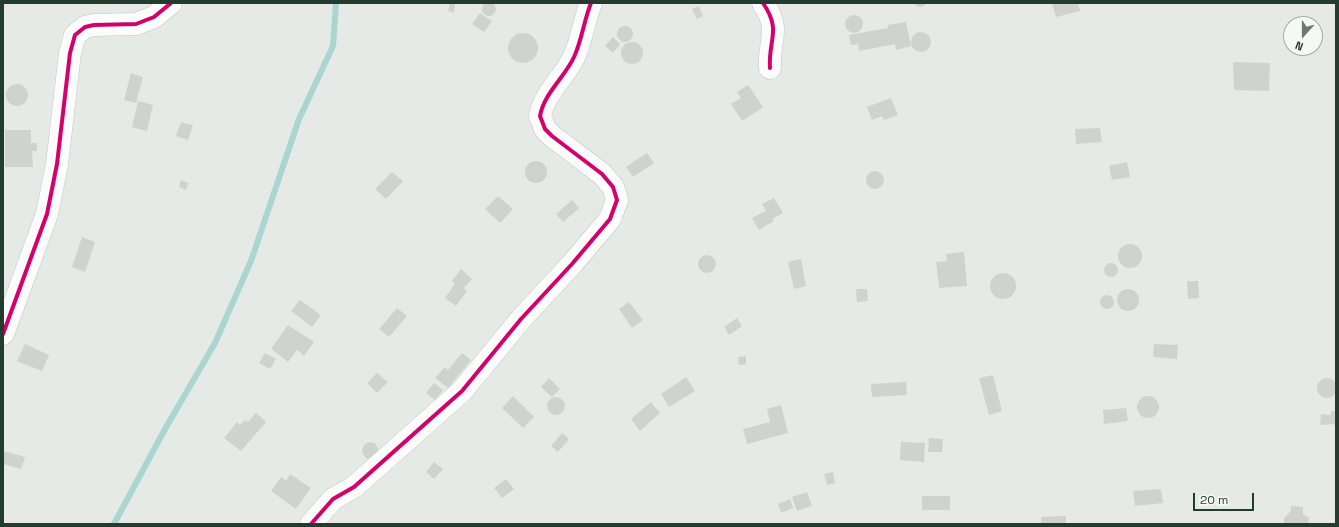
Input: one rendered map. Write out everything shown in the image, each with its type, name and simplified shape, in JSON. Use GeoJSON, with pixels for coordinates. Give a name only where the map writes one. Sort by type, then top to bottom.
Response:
{"type":"FeatureCollection","features":[{"type":"Feature","properties":{"kind":"street"},"geometry":{"type":"LineString","coordinates":[[3,334],[47,214],[57,164],[70,53],[75,35],[85,27],[94,25],[136,24],[154,17],[171,3]]}},
{"type":"Feature","properties":{"kind":"street"},"geometry":{"type":"LineString","coordinates":[[311,524],[333,499],[354,487],[462,390],[521,319],[572,264],[610,218],[617,200],[612,187],[602,174],[548,133],[541,122],[540,116],[541,109],[547,98],[567,71],[575,56],[585,16],[591,3]]}},
{"type":"Feature","properties":{"kind":"street"},"geometry":{"type":"LineString","coordinates":[[763,3],[772,17],[775,28],[770,56],[770,68]]}},
{"type":"Feature","properties":{"kind":"building"},"geometry":{"type":"Polygon","coordinates":[[[489,2],[494,4],[496,9],[494,14],[489,16],[484,14],[482,9],[484,4],[489,2]]]}},
{"type":"Feature","properties":{"kind":"building"},"geometry":{"type":"Polygon","coordinates":[[[450,3],[455,3],[454,13],[448,11],[450,3]]]}},
{"type":"Feature","properties":{"kind":"building"},"geometry":{"type":"Polygon","coordinates":[[[913,3],[927,3],[924,6],[919,7],[913,3]]]}},
{"type":"Feature","properties":{"kind":"building"},"geometry":{"type":"Polygon","coordinates":[[[1052,3],[1078,3],[1080,11],[1056,17],[1052,3]]]}},
{"type":"Feature","properties":{"kind":"building"},"geometry":{"type":"Polygon","coordinates":[[[699,6],[703,16],[697,19],[692,9],[699,6]]]}},
{"type":"Feature","properties":{"kind":"building"},"geometry":{"type":"Polygon","coordinates":[[[480,13],[492,21],[484,32],[472,24],[480,13]]]}},
{"type":"Feature","properties":{"kind":"building"},"geometry":{"type":"Polygon","coordinates":[[[850,15],[858,15],[863,20],[861,31],[858,33],[850,33],[845,28],[845,20],[850,15]]]}},
{"type":"Feature","properties":{"kind":"building"},"geometry":{"type":"Polygon","coordinates":[[[906,22],[911,46],[896,50],[895,44],[859,51],[858,44],[851,45],[849,35],[888,28],[888,25],[906,22]]]}},
{"type":"Feature","properties":{"kind":"building"},"geometry":{"type":"Polygon","coordinates":[[[625,26],[631,28],[633,34],[631,40],[625,42],[619,40],[617,34],[619,28],[625,26]]]}},
{"type":"Feature","properties":{"kind":"building"},"geometry":{"type":"Polygon","coordinates":[[[921,32],[928,35],[931,42],[928,49],[921,52],[914,49],[911,42],[914,35],[921,32]]]}},
{"type":"Feature","properties":{"kind":"building"},"geometry":{"type":"Polygon","coordinates":[[[523,33],[529,34],[537,42],[537,54],[529,62],[523,63],[517,62],[509,54],[508,48],[509,42],[517,34],[523,33]]]}},
{"type":"Feature","properties":{"kind":"building"},"geometry":{"type":"Polygon","coordinates":[[[613,37],[620,44],[613,53],[605,46],[613,37]]]}},
{"type":"Feature","properties":{"kind":"building"},"geometry":{"type":"Polygon","coordinates":[[[632,42],[640,45],[643,53],[640,61],[632,64],[624,61],[621,53],[624,45],[632,42]]]}},
{"type":"Feature","properties":{"kind":"building"},"geometry":{"type":"Polygon","coordinates":[[[1233,62],[1270,63],[1269,91],[1234,90],[1233,62]]]}},
{"type":"Feature","properties":{"kind":"building"},"geometry":{"type":"Polygon","coordinates":[[[131,73],[143,77],[136,103],[124,100],[131,73]]]}},
{"type":"Feature","properties":{"kind":"building"},"geometry":{"type":"Polygon","coordinates":[[[17,84],[25,87],[28,95],[25,103],[17,106],[9,103],[6,95],[9,87],[17,84]]]}},
{"type":"Feature","properties":{"kind":"building"},"geometry":{"type":"Polygon","coordinates":[[[748,85],[763,107],[742,121],[731,104],[741,98],[737,92],[748,85]]]}},
{"type":"Feature","properties":{"kind":"building"},"geometry":{"type":"Polygon","coordinates":[[[891,98],[898,115],[884,120],[882,116],[872,120],[867,107],[891,98]]]}},
{"type":"Feature","properties":{"kind":"building"},"geometry":{"type":"Polygon","coordinates":[[[138,101],[153,105],[147,131],[132,127],[138,101]]]}},
{"type":"Feature","properties":{"kind":"building"},"geometry":{"type":"Polygon","coordinates":[[[181,122],[193,125],[188,140],[176,136],[181,122]]]}},
{"type":"Feature","properties":{"kind":"building"},"geometry":{"type":"Polygon","coordinates":[[[1100,128],[1102,142],[1076,144],[1075,129],[1100,128]]]}},
{"type":"Feature","properties":{"kind":"building"},"geometry":{"type":"Polygon","coordinates":[[[5,130],[31,130],[31,143],[37,143],[37,151],[32,151],[33,167],[5,167],[5,130]]]}},
{"type":"Feature","properties":{"kind":"building"},"geometry":{"type":"Polygon","coordinates":[[[647,153],[654,163],[633,177],[626,167],[647,153]]]}},
{"type":"Feature","properties":{"kind":"building"},"geometry":{"type":"Polygon","coordinates":[[[536,161],[540,162],[546,168],[546,176],[540,182],[536,183],[532,182],[526,176],[525,172],[526,168],[532,162],[536,161]]]}},
{"type":"Feature","properties":{"kind":"building"},"geometry":{"type":"Polygon","coordinates":[[[1127,162],[1130,177],[1112,180],[1109,166],[1127,162]]]}},
{"type":"Feature","properties":{"kind":"building"},"geometry":{"type":"Polygon","coordinates":[[[875,171],[881,174],[884,180],[881,186],[875,189],[869,186],[866,180],[869,174],[875,171]]]}},
{"type":"Feature","properties":{"kind":"building"},"geometry":{"type":"Polygon","coordinates":[[[392,172],[403,181],[386,199],[375,189],[392,172]]]}},
{"type":"Feature","properties":{"kind":"building"},"geometry":{"type":"Polygon","coordinates":[[[181,180],[188,183],[186,190],[179,187],[181,180]]]}},
{"type":"Feature","properties":{"kind":"building"},"geometry":{"type":"Polygon","coordinates":[[[498,196],[513,209],[500,223],[485,209],[498,196]]]}},
{"type":"Feature","properties":{"kind":"building"},"geometry":{"type":"Polygon","coordinates":[[[774,198],[783,213],[772,219],[774,221],[759,230],[752,218],[766,211],[762,204],[774,198]]]}},
{"type":"Feature","properties":{"kind":"building"},"geometry":{"type":"Polygon","coordinates":[[[572,200],[579,208],[563,222],[556,214],[572,200]]]}},
{"type":"Feature","properties":{"kind":"building"},"geometry":{"type":"Polygon","coordinates":[[[82,237],[95,242],[85,272],[72,267],[82,237]]]}},
{"type":"Feature","properties":{"kind":"building"},"geometry":{"type":"Polygon","coordinates":[[[1130,244],[1139,247],[1142,256],[1139,265],[1130,268],[1121,265],[1118,256],[1121,247],[1130,244]]]}},
{"type":"Feature","properties":{"kind":"building"},"geometry":{"type":"Polygon","coordinates":[[[964,252],[967,286],[939,288],[936,262],[947,261],[946,254],[964,252]]]}},
{"type":"Feature","properties":{"kind":"building"},"geometry":{"type":"Polygon","coordinates":[[[707,255],[713,258],[716,264],[713,270],[707,273],[701,270],[698,264],[701,258],[707,255]]]}},
{"type":"Feature","properties":{"kind":"building"},"geometry":{"type":"Polygon","coordinates":[[[801,259],[806,286],[794,289],[788,262],[801,259]]]}},
{"type":"Feature","properties":{"kind":"building"},"geometry":{"type":"Polygon","coordinates":[[[1111,263],[1116,265],[1118,270],[1116,275],[1111,277],[1106,275],[1104,270],[1106,265],[1111,263]]]}},
{"type":"Feature","properties":{"kind":"building"},"geometry":{"type":"Polygon","coordinates":[[[461,269],[472,279],[464,288],[467,291],[456,306],[445,298],[455,284],[452,281],[461,269]]]}},
{"type":"Feature","properties":{"kind":"building"},"geometry":{"type":"Polygon","coordinates":[[[1003,273],[1012,277],[1016,286],[1012,295],[1003,299],[994,295],[990,286],[994,277],[1003,273]]]}},
{"type":"Feature","properties":{"kind":"building"},"geometry":{"type":"Polygon","coordinates":[[[1187,281],[1198,281],[1199,298],[1188,299],[1187,281]]]}},
{"type":"Feature","properties":{"kind":"building"},"geometry":{"type":"Polygon","coordinates":[[[856,289],[867,289],[868,301],[857,302],[856,289]]]}},
{"type":"Feature","properties":{"kind":"building"},"geometry":{"type":"Polygon","coordinates":[[[1128,289],[1132,290],[1138,296],[1138,304],[1132,310],[1128,311],[1124,310],[1118,304],[1117,300],[1118,296],[1124,290],[1128,289]]]}},
{"type":"Feature","properties":{"kind":"building"},"geometry":{"type":"Polygon","coordinates":[[[1104,295],[1110,295],[1114,299],[1114,305],[1110,309],[1104,309],[1100,305],[1100,299],[1104,295]]]}},
{"type":"Feature","properties":{"kind":"building"},"geometry":{"type":"Polygon","coordinates":[[[300,300],[321,315],[312,327],[291,311],[300,300]]]}},
{"type":"Feature","properties":{"kind":"building"},"geometry":{"type":"Polygon","coordinates":[[[629,302],[643,320],[632,328],[619,309],[629,302]]]}},
{"type":"Feature","properties":{"kind":"building"},"geometry":{"type":"Polygon","coordinates":[[[397,308],[407,316],[389,337],[379,329],[397,308]]]}},
{"type":"Feature","properties":{"kind":"building"},"geometry":{"type":"Polygon","coordinates":[[[737,318],[742,326],[729,335],[724,327],[737,318]]]}},
{"type":"Feature","properties":{"kind":"building"},"geometry":{"type":"Polygon","coordinates":[[[288,325],[314,342],[304,356],[297,350],[288,362],[271,349],[288,325]]]}},
{"type":"Feature","properties":{"kind":"building"},"geometry":{"type":"Polygon","coordinates":[[[25,344],[49,355],[42,371],[17,361],[25,344]]]}},
{"type":"Feature","properties":{"kind":"building"},"geometry":{"type":"Polygon","coordinates":[[[1154,344],[1178,345],[1177,359],[1153,357],[1154,344]]]}},
{"type":"Feature","properties":{"kind":"building"},"geometry":{"type":"Polygon","coordinates":[[[265,353],[276,359],[270,369],[259,363],[265,353]]]}},
{"type":"Feature","properties":{"kind":"building"},"geometry":{"type":"Polygon","coordinates":[[[462,353],[471,360],[448,388],[435,378],[445,367],[448,370],[462,353]]]}},
{"type":"Feature","properties":{"kind":"building"},"geometry":{"type":"Polygon","coordinates":[[[746,356],[746,364],[739,365],[738,357],[746,356]]]}},
{"type":"Feature","properties":{"kind":"building"},"geometry":{"type":"Polygon","coordinates":[[[377,373],[388,382],[377,393],[367,383],[377,373]]]}},
{"type":"Feature","properties":{"kind":"building"},"geometry":{"type":"Polygon","coordinates":[[[993,375],[1002,411],[989,415],[979,378],[993,375]]]}},
{"type":"Feature","properties":{"kind":"building"},"geometry":{"type":"Polygon","coordinates":[[[686,377],[695,391],[669,407],[661,394],[686,377]]]}},
{"type":"Feature","properties":{"kind":"building"},"geometry":{"type":"Polygon","coordinates":[[[549,378],[560,389],[552,397],[541,387],[549,378]]]}},
{"type":"Feature","properties":{"kind":"building"},"geometry":{"type":"Polygon","coordinates":[[[1327,378],[1334,381],[1337,388],[1334,395],[1327,398],[1320,395],[1317,388],[1320,381],[1327,378]]]}},
{"type":"Feature","properties":{"kind":"building"},"geometry":{"type":"Polygon","coordinates":[[[906,382],[907,395],[872,397],[871,384],[906,382]]]}},
{"type":"Feature","properties":{"kind":"building"},"geometry":{"type":"Polygon","coordinates":[[[434,383],[443,390],[435,400],[426,393],[434,383]]]}},
{"type":"Feature","properties":{"kind":"building"},"geometry":{"type":"Polygon","coordinates":[[[513,396],[534,417],[523,428],[502,408],[513,396]]]}},
{"type":"Feature","properties":{"kind":"building"},"geometry":{"type":"Polygon","coordinates":[[[1148,396],[1156,399],[1159,407],[1156,415],[1148,418],[1140,415],[1137,407],[1140,399],[1148,396]]]}},
{"type":"Feature","properties":{"kind":"building"},"geometry":{"type":"Polygon","coordinates":[[[556,397],[562,400],[565,406],[562,412],[556,415],[550,412],[547,406],[550,400],[556,397]]]}},
{"type":"Feature","properties":{"kind":"building"},"geometry":{"type":"Polygon","coordinates":[[[651,402],[660,413],[640,431],[631,419],[651,402]]]}},
{"type":"Feature","properties":{"kind":"building"},"geometry":{"type":"Polygon","coordinates":[[[781,405],[788,433],[747,444],[743,429],[770,422],[767,409],[781,405]]]}},
{"type":"Feature","properties":{"kind":"building"},"geometry":{"type":"Polygon","coordinates":[[[1126,408],[1128,421],[1104,424],[1103,410],[1126,408]]]}},
{"type":"Feature","properties":{"kind":"building"},"geometry":{"type":"Polygon","coordinates":[[[1331,411],[1336,411],[1336,424],[1320,425],[1321,414],[1331,415],[1331,411]]]}},
{"type":"Feature","properties":{"kind":"building"},"geometry":{"type":"Polygon","coordinates":[[[256,413],[266,422],[241,451],[224,438],[237,422],[240,425],[245,420],[248,422],[256,413]]]}},
{"type":"Feature","properties":{"kind":"building"},"geometry":{"type":"Polygon","coordinates":[[[562,433],[569,439],[558,452],[551,446],[562,433]]]}},
{"type":"Feature","properties":{"kind":"building"},"geometry":{"type":"Polygon","coordinates":[[[929,438],[943,439],[942,452],[928,452],[929,438]]]}},
{"type":"Feature","properties":{"kind":"building"},"geometry":{"type":"Polygon","coordinates":[[[369,442],[375,443],[379,451],[368,459],[364,456],[362,451],[364,445],[369,442]]]}},
{"type":"Feature","properties":{"kind":"building"},"geometry":{"type":"Polygon","coordinates":[[[901,442],[925,443],[924,462],[900,460],[901,442]]]}},
{"type":"Feature","properties":{"kind":"building"},"geometry":{"type":"Polygon","coordinates":[[[3,451],[25,457],[21,469],[3,464],[3,451]]]}},
{"type":"Feature","properties":{"kind":"building"},"geometry":{"type":"Polygon","coordinates":[[[434,462],[443,469],[434,479],[426,472],[434,462]]]}},
{"type":"Feature","properties":{"kind":"building"},"geometry":{"type":"Polygon","coordinates":[[[833,472],[835,483],[827,485],[824,474],[833,472]]]}},
{"type":"Feature","properties":{"kind":"building"},"geometry":{"type":"Polygon","coordinates":[[[290,474],[311,488],[296,509],[271,491],[281,477],[286,481],[290,474]]]}},
{"type":"Feature","properties":{"kind":"building"},"geometry":{"type":"Polygon","coordinates":[[[506,479],[514,489],[502,498],[494,488],[506,479]]]}},
{"type":"Feature","properties":{"kind":"building"},"geometry":{"type":"Polygon","coordinates":[[[1161,489],[1163,503],[1135,506],[1133,491],[1161,489]]]}},
{"type":"Feature","properties":{"kind":"building"},"geometry":{"type":"Polygon","coordinates":[[[807,492],[812,506],[797,511],[792,497],[807,492]]]}},
{"type":"Feature","properties":{"kind":"building"},"geometry":{"type":"Polygon","coordinates":[[[922,496],[950,496],[950,510],[922,510],[922,496]]]}},
{"type":"Feature","properties":{"kind":"building"},"geometry":{"type":"Polygon","coordinates":[[[790,499],[793,508],[781,513],[778,504],[790,499]]]}},
{"type":"Feature","properties":{"kind":"building"},"geometry":{"type":"Polygon","coordinates":[[[1291,506],[1303,507],[1303,514],[1309,518],[1308,524],[1284,524],[1284,518],[1291,511],[1291,506]]]}},
{"type":"Feature","properties":{"kind":"building"},"geometry":{"type":"Polygon","coordinates":[[[1066,516],[1066,524],[1041,524],[1041,517],[1066,516]]]}},
{"type":"Feature","properties":{"kind":"waterway"},"geometry":{"type":"LineString","coordinates":[[114,524],[165,429],[215,343],[251,261],[299,119],[333,46],[336,3]]}},
{"type":"Feature","properties":{"kind":"cycle path"},"geometry":{"type":"LineString","coordinates":[[3,334],[47,214],[57,164],[70,53],[75,35],[85,27],[94,25],[136,24],[154,17],[171,3]]}},
{"type":"Feature","properties":{"kind":"cycle path"},"geometry":{"type":"LineString","coordinates":[[311,524],[333,499],[354,487],[462,391],[521,319],[572,264],[610,219],[617,200],[613,187],[602,174],[552,136],[545,129],[540,116],[542,108],[550,92],[574,57],[591,3]]}},
{"type":"Feature","properties":{"kind":"cycle path"},"geometry":{"type":"LineString","coordinates":[[763,3],[769,13],[773,28],[770,68]]}}]}
